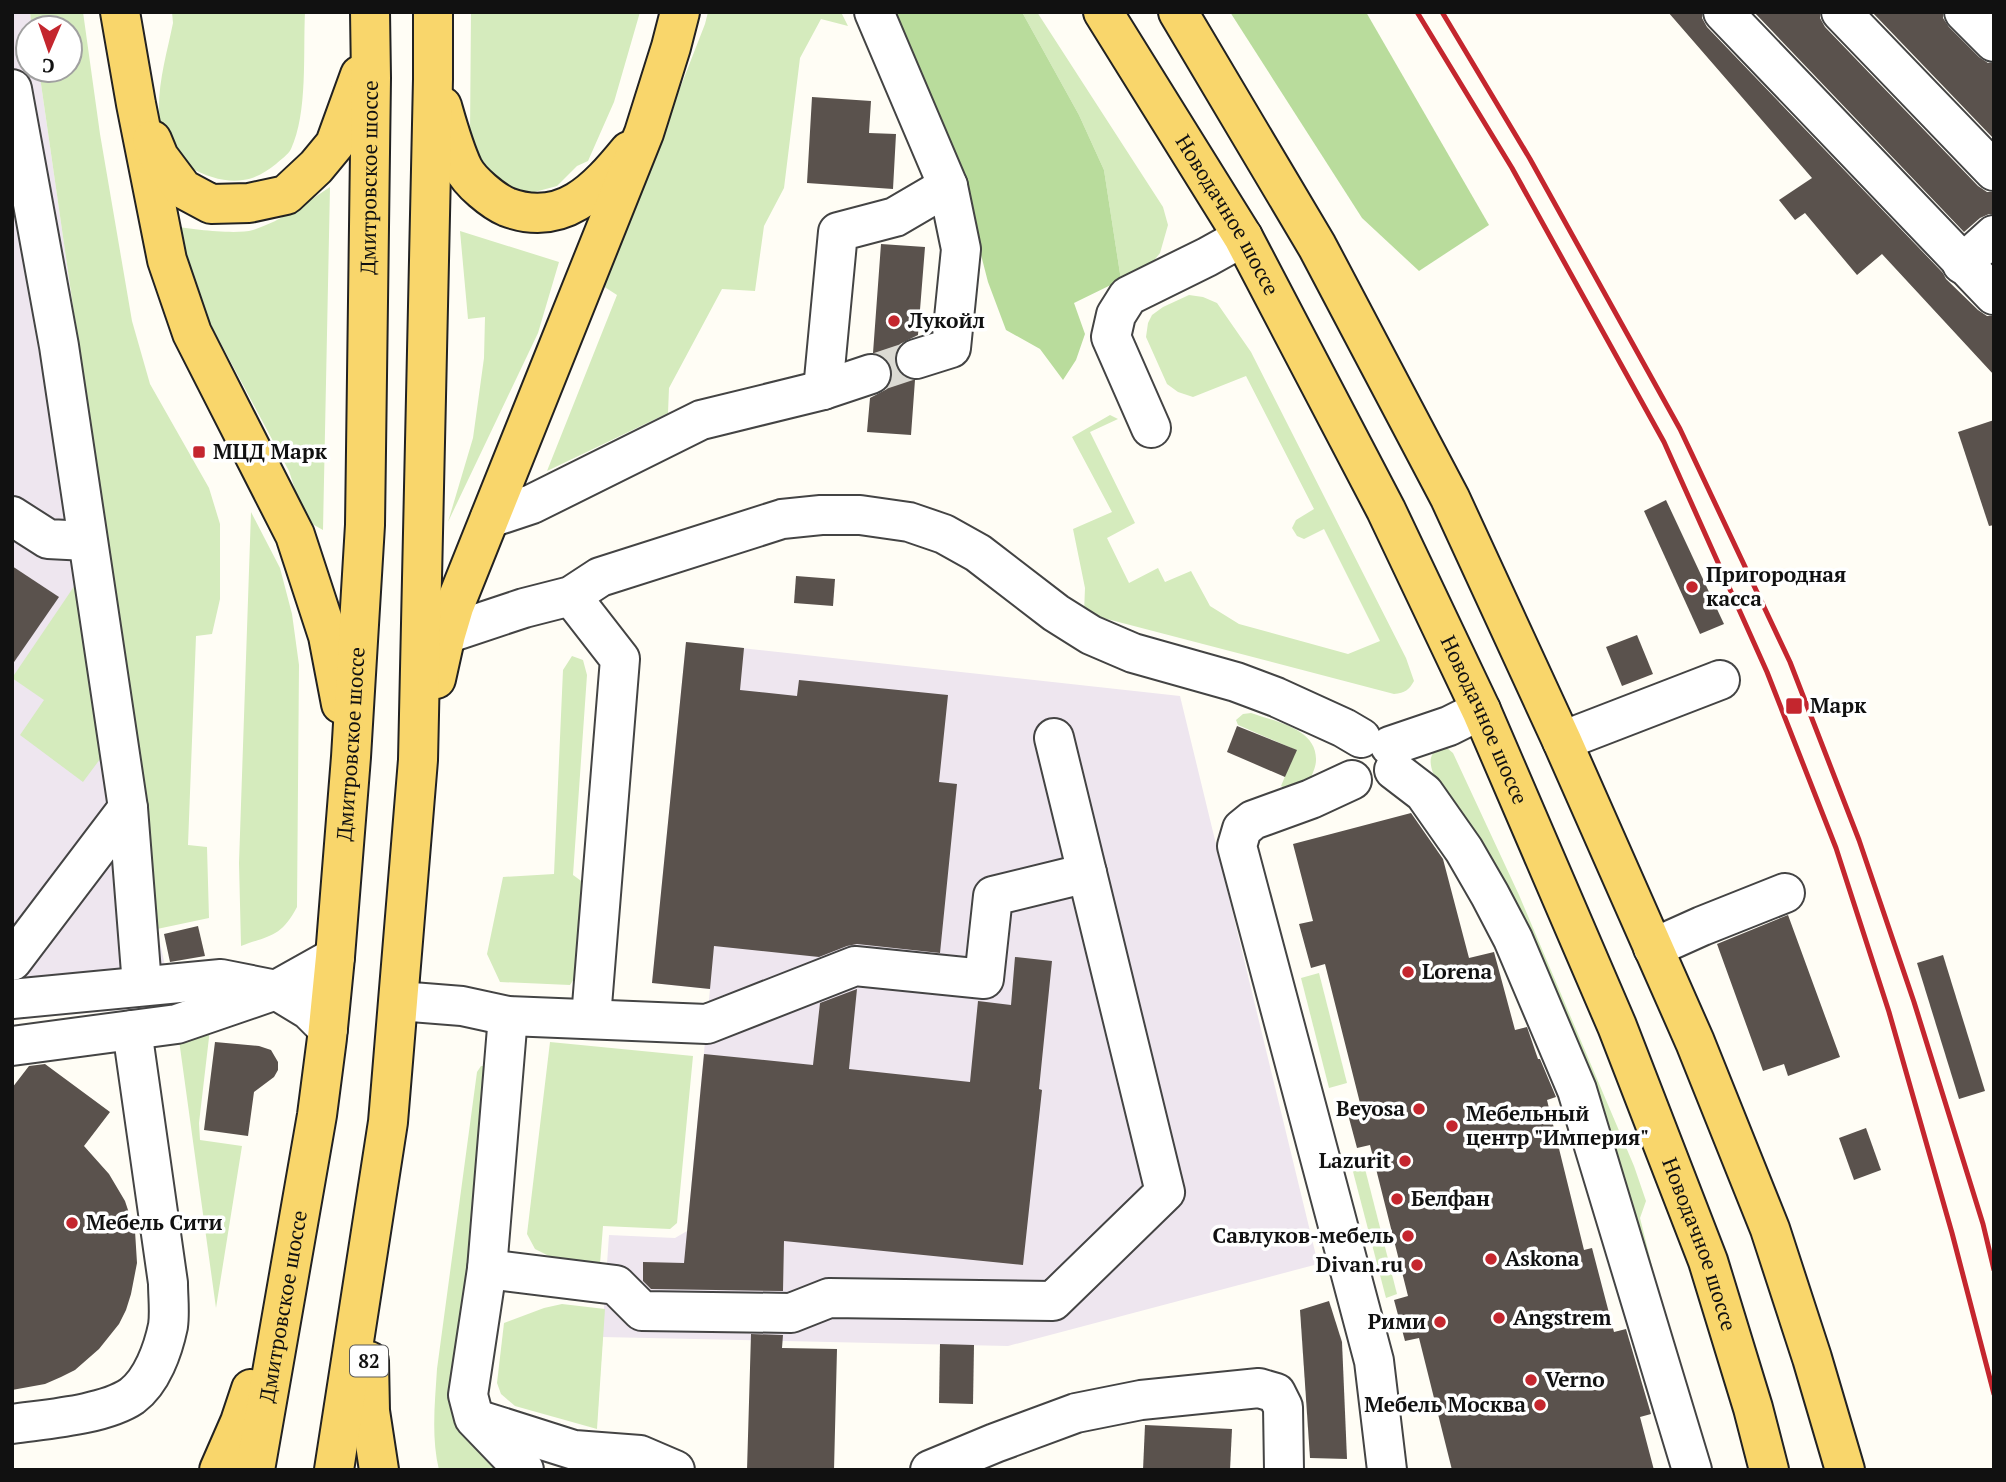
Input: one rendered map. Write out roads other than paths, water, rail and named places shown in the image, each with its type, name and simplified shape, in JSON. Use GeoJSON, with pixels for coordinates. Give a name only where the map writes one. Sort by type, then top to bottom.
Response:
{"type":"FeatureCollection","features":[{"type":"Feature","properties":{"kind":"main road"},"geometry":{"type":"LineString","coordinates":[[120,12],[167,260],[192,332],[295,535],[328,636],[351,757]]}},
{"type":"Feature","properties":{"kind":"main road"},"geometry":{"type":"LineString","coordinates":[[334,1470],[388,1122],[418,760],[433,12]]}},
{"type":"Feature","properties":{"kind":"main road"},"geometry":{"type":"LineString","coordinates":[[418,760],[454,607],[644,133],[680,12]]}},
{"type":"Feature","properties":{"kind":"main road","name":"Новодачное шоссе"},"geometry":{"type":"LineString","coordinates":[[1103,12],[1243,237],[1386,510],[1480,710],[1617,1026],[1707,1261],[1753,1408],[1769,1470]]}},
{"type":"Feature","properties":{"kind":"main road"},"geometry":{"type":"LineString","coordinates":[[1178,12],[1317,246],[1450,498],[1562,741],[1695,1042],[1770,1229],[1845,1470]]}},
{"type":"Feature","properties":{"kind":"main road"},"geometry":{"type":"LineString","coordinates":[[136,104],[159,157],[183,189],[211,204],[249,203],[286,195],[316,167],[335,144],[370,29]]}},
{"type":"Feature","properties":{"kind":"main road","name":"Дмитровское шоссе"},"geometry":{"type":"LineString","coordinates":[[254,1470],[317,1115],[335,957],[351,757],[365,524],[370,29]]}},
{"type":"Feature","properties":{"kind":"main road"},"geometry":{"type":"LineString","coordinates":[[433,79],[464,170],[494,202],[524,213],[552,213],[576,202],[607,177],[644,133]]}},
{"type":"Feature","properties":{"kind":"main road","name":"82"},"geometry":{"type":"LineString","coordinates":[[369,1251],[369,1411],[379,1470]]}},
{"type":"Feature","properties":{"kind":"main road"},"geometry":{"type":"LineString","coordinates":[[219,1470],[283,1309]]}},
{"type":"Feature","properties":{"kind":"main road"},"geometry":{"type":"LineString","coordinates":[[199,1470],[240,1422]]}},
{"type":"Feature","properties":{"kind":"lane"},"geometry":{"type":"LineString","coordinates":[[874,12],[948,186],[961,249],[951,348],[916,359]]}},
{"type":"Feature","properties":{"kind":"lane"},"geometry":{"type":"LineString","coordinates":[[1723,12],[1994,295]]}},
{"type":"Feature","properties":{"kind":"lane"},"geometry":{"type":"LineString","coordinates":[[1841,12],[1994,171]]}},
{"type":"Feature","properties":{"kind":"lane"},"geometry":{"type":"LineString","coordinates":[[1964,12],[1994,42]]}},
{"type":"Feature","properties":{"kind":"lane"},"geometry":{"type":"LineString","coordinates":[[12,89],[59,346],[128,808],[142,985]]}},
{"type":"Feature","properties":{"kind":"lane"},"geometry":{"type":"LineString","coordinates":[[823,390],[838,232],[895,217],[948,186]]}},
{"type":"Feature","properties":{"kind":"lane"},"geometry":{"type":"LineString","coordinates":[[1962,264],[1994,235]]}},
{"type":"Feature","properties":{"kind":"lane"},"geometry":{"type":"LineString","coordinates":[[1151,428],[1111,337],[1116,315],[1128,296],[1243,237]]}},
{"type":"Feature","properties":{"kind":"lane"},"geometry":{"type":"LineString","coordinates":[[490,518],[532,504],[701,420],[823,390],[871,374]]}},
{"type":"Feature","properties":{"kind":"lane"},"geometry":{"type":"LineString","coordinates":[[446,634],[523,608],[571,596],[600,577],[782,519],[860,515],[909,522],[944,534],[978,553],[1056,613],[1091,635],[1133,653],[1236,682],[1276,697],[1344,728],[1382,751],[1424,793],[1464,850],[1513,939],[1577,1090],[1692,1470]]}},
{"type":"Feature","properties":{"kind":"lane"},"geometry":{"type":"LineString","coordinates":[[12,516],[48,539],[87,541]]}},
{"type":"Feature","properties":{"kind":"lane"},"geometry":{"type":"LineString","coordinates":[[571,596],[620,659],[591,1018]]}},
{"type":"Feature","properties":{"kind":"lane"},"geometry":{"type":"LineString","coordinates":[[1562,741],[1720,680]]}},
{"type":"Feature","properties":{"kind":"lane"},"geometry":{"type":"LineString","coordinates":[[1387,1470],[1374,1361],[1237,846],[1242,829],[1252,820],[1311,799],[1352,780],[1344,765],[1348,748],[1354,742],[1382,751],[1449,726],[1480,710]]}},
{"type":"Feature","properties":{"kind":"lane"},"geometry":{"type":"LineString","coordinates":[[487,1269],[616,1285],[642,1311],[791,1312],[829,1298],[1053,1301],[1165,1192],[1054,738]]}},
{"type":"Feature","properties":{"kind":"lane"},"geometry":{"type":"LineString","coordinates":[[12,961],[128,808]]}},
{"type":"Feature","properties":{"kind":"lane"},"geometry":{"type":"LineString","coordinates":[[399,1001],[461,1006],[508,1016],[707,1024],[855,966],[984,979],[993,896],[1087,873]]}},
{"type":"Feature","properties":{"kind":"lane"},"geometry":{"type":"LineString","coordinates":[[1653,948],[1785,893]]}},
{"type":"Feature","properties":{"kind":"lane"},"geometry":{"type":"LineString","coordinates":[[12,1046],[177,1024],[276,990],[335,957]]}},
{"type":"Feature","properties":{"kind":"lane"},"geometry":{"type":"LineString","coordinates":[[12,999],[221,979],[276,990],[309,1010],[328,1028]]}},
{"type":"Feature","properties":{"kind":"lane"},"geometry":{"type":"LineString","coordinates":[[508,1016],[487,1269],[468,1395],[474,1418],[524,1470]]}},
{"type":"Feature","properties":{"kind":"lane"},"geometry":{"type":"LineString","coordinates":[[12,1424],[105,1409],[132,1396],[147,1380],[159,1356],[168,1324],[168,1283],[132,1030]]}},
{"type":"Feature","properties":{"kind":"lane"},"geometry":{"type":"LineString","coordinates":[[930,1470],[1076,1413],[1141,1400],[1259,1388],[1276,1393],[1283,1407],[1284,1470]]}},
{"type":"Feature","properties":{"kind":"lane"},"geometry":{"type":"LineString","coordinates":[[474,1418],[574,1450],[640,1455],[675,1470]]}},
{"type":"Feature","properties":{"kind":"tunnel"},"geometry":{"type":"LineString","coordinates":[[871,374],[916,359]]}},
{"type":"Feature","properties":{"kind":"railway"},"geometry":{"type":"LineString","coordinates":[[1417,12],[1512,168],[1664,442],[1767,672],[1836,848],[1889,1012],[1952,1233],[1994,1394]]}},
{"type":"Feature","properties":{"kind":"railway"},"geometry":{"type":"LineString","coordinates":[[1442,12],[1530,159],[1680,429],[1790,662],[1859,840],[1914,1002],[1983,1224],[1994,1270]]}},
{"type":"Feature","properties":{"kind":"place","name":"Лукойл"},"geometry":{"type":"Point","coordinates":[894,321]}},
{"type":"Feature","properties":{"kind":"place","name":"МЦД Марк"},"geometry":{"type":"Point","coordinates":[199,452]}},
{"type":"Feature","properties":{"kind":"place","name":"Пригородная касса"},"geometry":{"type":"Point","coordinates":[1692,587]}},
{"type":"Feature","properties":{"kind":"place","name":"Марк"},"geometry":{"type":"Point","coordinates":[1794,706]}},
{"type":"Feature","properties":{"kind":"place","name":"Lorena"},"geometry":{"type":"Point","coordinates":[1408,972]}},
{"type":"Feature","properties":{"kind":"place","name":"Beyosa"},"geometry":{"type":"Point","coordinates":[1419,1109]}},
{"type":"Feature","properties":{"kind":"place","name":"Мебельный центр \"Империя\""},"geometry":{"type":"Point","coordinates":[1452,1126]}},
{"type":"Feature","properties":{"kind":"place","name":"Lazurit"},"geometry":{"type":"Point","coordinates":[1405,1161]}},
{"type":"Feature","properties":{"kind":"place","name":"Белфан"},"geometry":{"type":"Point","coordinates":[1397,1199]}},
{"type":"Feature","properties":{"kind":"place","name":"Мебель Сити"},"geometry":{"type":"Point","coordinates":[72,1223]}},
{"type":"Feature","properties":{"kind":"place","name":"Савлуков-мебель"},"geometry":{"type":"Point","coordinates":[1408,1236]}},
{"type":"Feature","properties":{"kind":"place","name":"Askona"},"geometry":{"type":"Point","coordinates":[1491,1259]}},
{"type":"Feature","properties":{"kind":"place","name":"Divan.ru"},"geometry":{"type":"Point","coordinates":[1417,1265]}},
{"type":"Feature","properties":{"kind":"place","name":"Angstrem"},"geometry":{"type":"Point","coordinates":[1499,1318]}},
{"type":"Feature","properties":{"kind":"place","name":"Рими"},"geometry":{"type":"Point","coordinates":[1440,1322]}},
{"type":"Feature","properties":{"kind":"place","name":"Verno"},"geometry":{"type":"Point","coordinates":[1531,1380]}},
{"type":"Feature","properties":{"kind":"place","name":"Мебель Москва"},"geometry":{"type":"Point","coordinates":[1540,1405]}}]}
